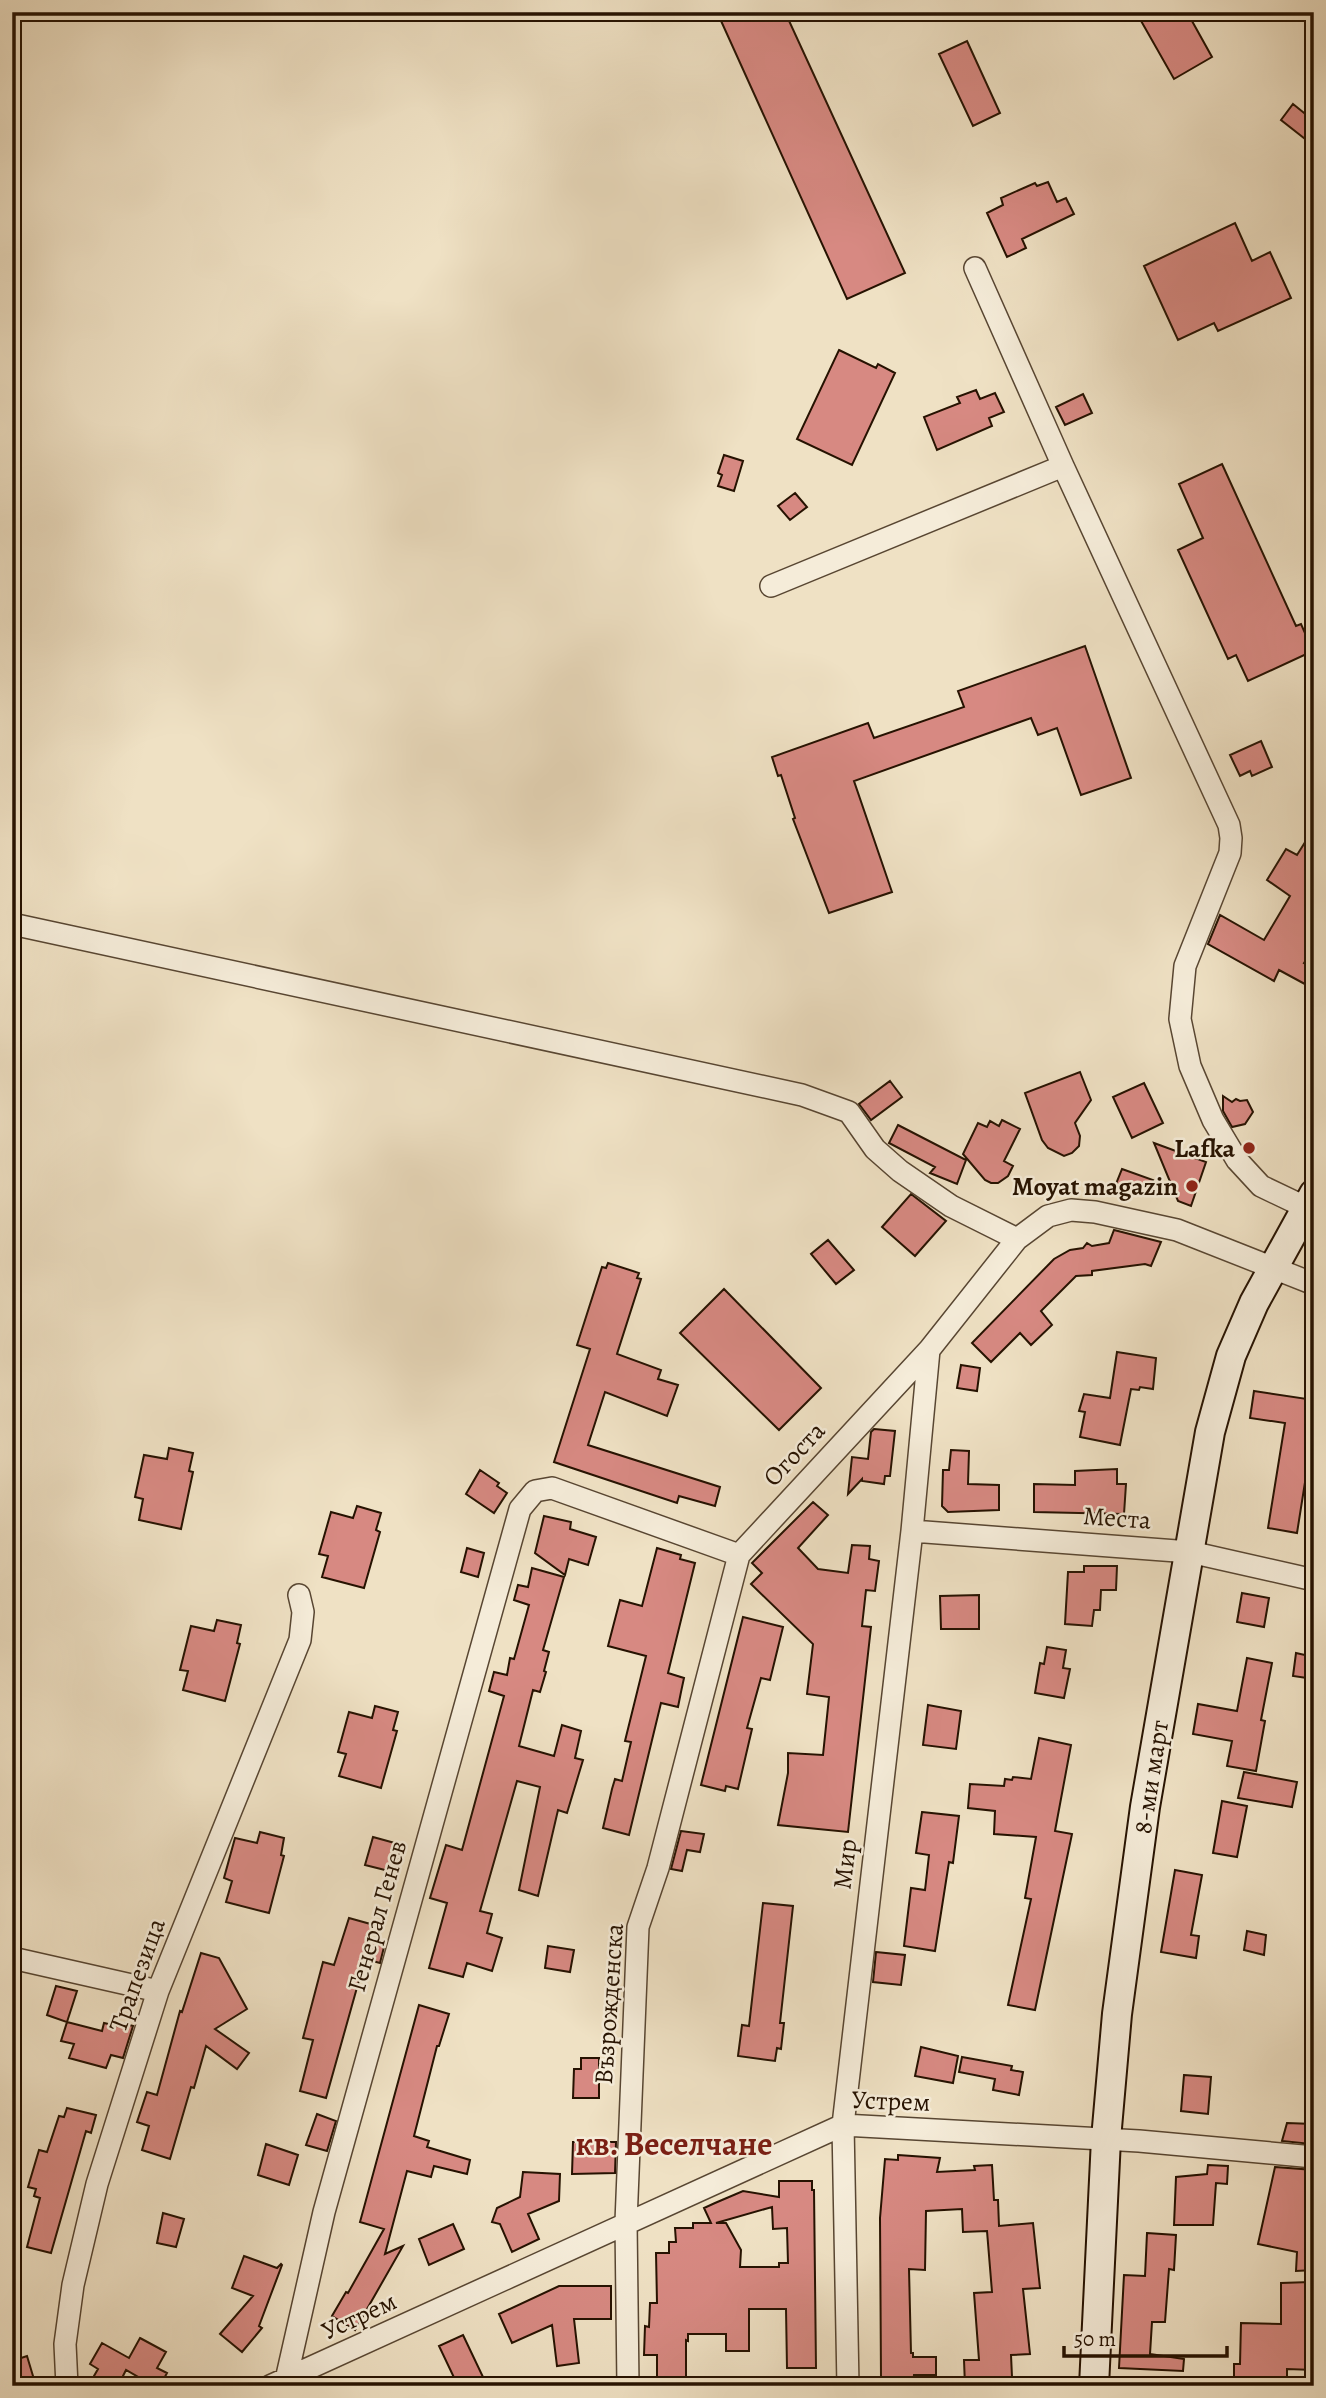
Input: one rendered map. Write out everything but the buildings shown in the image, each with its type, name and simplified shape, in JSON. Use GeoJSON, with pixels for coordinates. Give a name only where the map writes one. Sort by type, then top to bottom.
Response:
{"type":"FeatureCollection","features":[{"type":"Feature","properties":{"kind":"main road","name":"8-ми март"},"geometry":{"type":"LineString","coordinates":[[1094,2386],[1106,2139],[1117,2014],[1143,1820],[1210,1433],[1231,1356],[1254,1303],[1309,1200]]}},
{"type":"Feature","properties":{"kind":"street"},"geometry":{"type":"LineString","coordinates":[[975,268],[1229,825],[1230,853],[1185,966],[1180,1019],[1190,1066],[1213,1120],[1237,1160],[1261,1186],[1309,1200]]}},
{"type":"Feature","properties":{"kind":"street"},"geometry":{"type":"LineString","coordinates":[[771,586],[1063,466]]}},
{"type":"Feature","properties":{"kind":"street"},"geometry":{"type":"LineString","coordinates":[[12,924],[802,1095],[849,1112],[875,1149],[900,1171],[951,1206],[1017,1239]]}},
{"type":"Feature","properties":{"kind":"street","name":"Огоста"},"geometry":{"type":"LineString","coordinates":[[739,1555],[929,1350],[1017,1239],[1048,1216],[1071,1210],[1095,1212],[1177,1230],[1314,1284]]}},
{"type":"Feature","properties":{"kind":"street","name":"Мир"},"geometry":{"type":"LineString","coordinates":[[848,2386],[843,2125],[912,1531],[929,1350]]}},
{"type":"Feature","properties":{"kind":"street","name":"Генерал Генев"},"geometry":{"type":"LineString","coordinates":[[278,2383],[520,1508],[535,1491],[552,1488],[739,1555]]}},
{"type":"Feature","properties":{"kind":"street","name":"Места"},"geometry":{"type":"LineString","coordinates":[[912,1531],[1190,1552],[1314,1580]]}},
{"type":"Feature","properties":{"kind":"street","name":"Възрожденска"},"geometry":{"type":"LineString","coordinates":[[628,2386],[626,2222],[638,1927],[658,1868],[739,1555]]}},
{"type":"Feature","properties":{"kind":"street","name":"Трапезица"},"geometry":{"type":"LineString","coordinates":[[67,2386],[65,2344],[72,2285],[97,2184],[158,1991],[300,1640],[303,1612],[299,1595]]}},
{"type":"Feature","properties":{"kind":"street"},"geometry":{"type":"LineString","coordinates":[[12,1958],[158,1991]]}},
{"type":"Feature","properties":{"kind":"street","name":"Устрем"},"geometry":{"type":"LineString","coordinates":[[278,2383],[843,2125],[1106,2139],[1314,2157]]}},
{"type":"Feature","properties":{"kind":"place","name":"Lafka"},"geometry":{"type":"Point","coordinates":[1249,1148]}},
{"type":"Feature","properties":{"kind":"place","name":"Moyat magazin"},"geometry":{"type":"Point","coordinates":[1192,1186]}},
{"type":"Feature","properties":{"kind":"district","name":"кв. Веселчане"},"geometry":{"type":"Point","coordinates":[674,2143]}}]}
